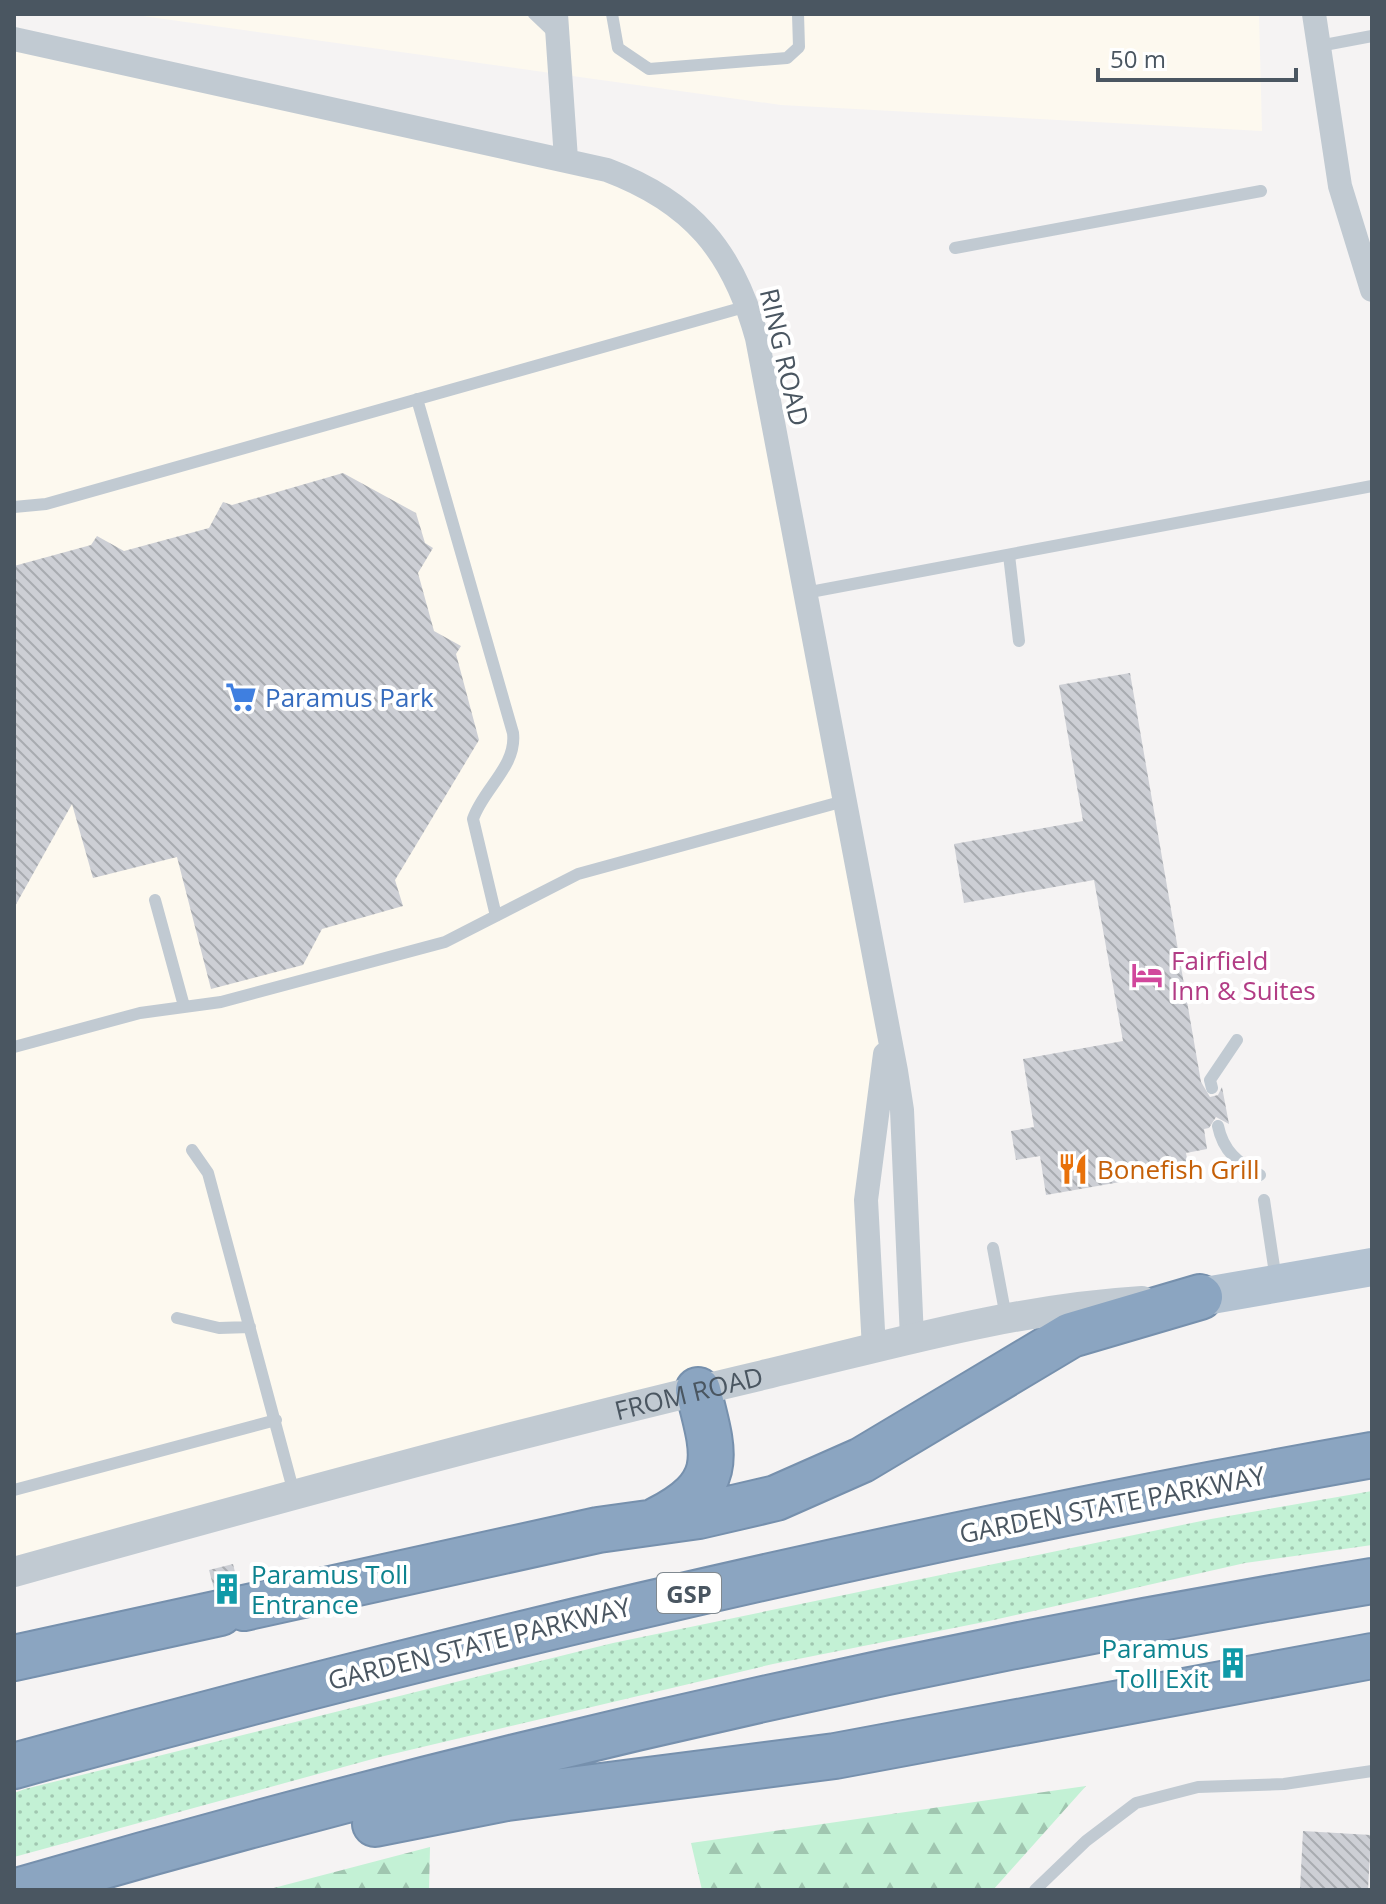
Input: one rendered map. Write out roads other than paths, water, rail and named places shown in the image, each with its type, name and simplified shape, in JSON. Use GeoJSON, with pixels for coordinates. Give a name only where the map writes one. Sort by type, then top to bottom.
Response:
{"type":"FeatureCollection","features":[{"type":"Feature","properties":{"kind":"highway"},"geometry":{"type":"LineString","coordinates":[[14,1658],[598,1530],[741,1507],[808,1486],[890,1445],[1071,1335],[1200,1297]]}},
{"type":"Feature","properties":{"kind":"highway"},"geometry":{"type":"LineString","coordinates":[[655,1521],[691,1501],[707,1477],[710,1439],[698,1390]]}},
{"type":"Feature","properties":{"kind":"highway","name":"GARDEN STATE PARKWAY"},"geometry":{"type":"LineString","coordinates":[[14,1766],[292,1689],[700,1590],[996,1525],[1372,1455]]}},
{"type":"Feature","properties":{"kind":"highway"},"geometry":{"type":"LineString","coordinates":[[20,1890],[268,1821],[691,1717],[1114,1626],[1372,1581]]}},
{"type":"Feature","properties":{"kind":"highway"},"geometry":{"type":"LineString","coordinates":[[35,1890],[297,1842],[456,1807],[821,1758],[1372,1656]]}},
{"type":"Feature","properties":{"kind":"main road","name":"FROM ROAD"},"geometry":{"type":"LineString","coordinates":[[1200,1297],[1372,1267]]}},
{"type":"Feature","properties":{"kind":"street"},"geometry":{"type":"LineString","coordinates":[[1314,14],[1340,186],[1372,290]]}},
{"type":"Feature","properties":{"kind":"street"},"geometry":{"type":"LineString","coordinates":[[557,25],[566,159]]}},
{"type":"Feature","properties":{"kind":"street","name":"RING ROAD"},"geometry":{"type":"LineString","coordinates":[[14,39],[566,159],[631,179],[678,207],[716,244],[730,264],[748,306],[902,1110],[912,1338]]}},
{"type":"Feature","properties":{"kind":"street"},"geometry":{"type":"LineString","coordinates":[[874,1349],[866,1200],[887,1028]]}},
{"type":"Feature","properties":{"kind":"street","name":"FROM ROAD"},"geometry":{"type":"LineString","coordinates":[[14,1572],[698,1390],[912,1338],[1069,1305],[1200,1297]]}},
{"type":"Feature","properties":{"kind":"lane"},"geometry":{"type":"LineString","coordinates":[[534,14],[557,25]]}},
{"type":"Feature","properties":{"kind":"lane"},"geometry":{"type":"LineString","coordinates":[[612,14],[618,48],[649,69],[787,58],[799,47],[798,14]]}},
{"type":"Feature","properties":{"kind":"lane"},"geometry":{"type":"LineString","coordinates":[[1319,46],[1372,36]]}},
{"type":"Feature","properties":{"kind":"lane"},"geometry":{"type":"LineString","coordinates":[[955,248],[1261,191]]}},
{"type":"Feature","properties":{"kind":"lane"},"geometry":{"type":"LineString","coordinates":[[14,507],[46,504],[748,306]]}},
{"type":"Feature","properties":{"kind":"lane"},"geometry":{"type":"LineString","coordinates":[[417,399],[515,746],[473,819],[496,916]]}},
{"type":"Feature","properties":{"kind":"lane"},"geometry":{"type":"LineString","coordinates":[[805,593],[1372,486]]}},
{"type":"Feature","properties":{"kind":"lane"},"geometry":{"type":"LineString","coordinates":[[1009,555],[1019,641]]}},
{"type":"Feature","properties":{"kind":"lane"},"geometry":{"type":"LineString","coordinates":[[14,1047],[140,1013],[221,1002],[445,942],[548,887],[611,863],[844,801]]}},
{"type":"Feature","properties":{"kind":"lane"},"geometry":{"type":"LineString","coordinates":[[155,900],[184,1006]]}},
{"type":"Feature","properties":{"kind":"lane"},"geometry":{"type":"LineString","coordinates":[[1212,1088],[1210,1080],[1237,1040]]}},
{"type":"Feature","properties":{"kind":"lane"},"geometry":{"type":"LineString","coordinates":[[1218,1126],[1221,1143],[1239,1164],[1260,1175]]}},
{"type":"Feature","properties":{"kind":"lane"},"geometry":{"type":"LineString","coordinates":[[192,1150],[208,1173],[295,1497]]}},
{"type":"Feature","properties":{"kind":"lane"},"geometry":{"type":"LineString","coordinates":[[1264,1200],[1277,1284]]}},
{"type":"Feature","properties":{"kind":"lane"},"geometry":{"type":"LineString","coordinates":[[993,1248],[1006,1317]]}},
{"type":"Feature","properties":{"kind":"lane"},"geometry":{"type":"LineString","coordinates":[[177,1318],[219,1328],[250,1327]]}},
{"type":"Feature","properties":{"kind":"lane"},"geometry":{"type":"LineString","coordinates":[[14,1490],[276,1420]]}},
{"type":"Feature","properties":{"kind":"lane"},"geometry":{"type":"LineString","coordinates":[[1035,1890],[1086,1841],[1136,1803],[1198,1787],[1284,1784],[1372,1771]]}},
{"type":"Feature","properties":{"kind":"place","name":"Paramus Park"},"geometry":{"type":"Point","coordinates":[241,697]}},
{"type":"Feature","properties":{"kind":"place","name":"Fairfield Inn & Suites"},"geometry":{"type":"Point","coordinates":[1147,975]}},
{"type":"Feature","properties":{"kind":"place","name":"Bonefish Grill"},"geometry":{"type":"Point","coordinates":[1073,1169]}},
{"type":"Feature","properties":{"kind":"place","name":"Paramus Toll Entrance"},"geometry":{"type":"Point","coordinates":[227,1589]}},
{"type":"Feature","properties":{"kind":"place","name":"Paramus Toll Exit"},"geometry":{"type":"Point","coordinates":[1233,1663]}}]}
